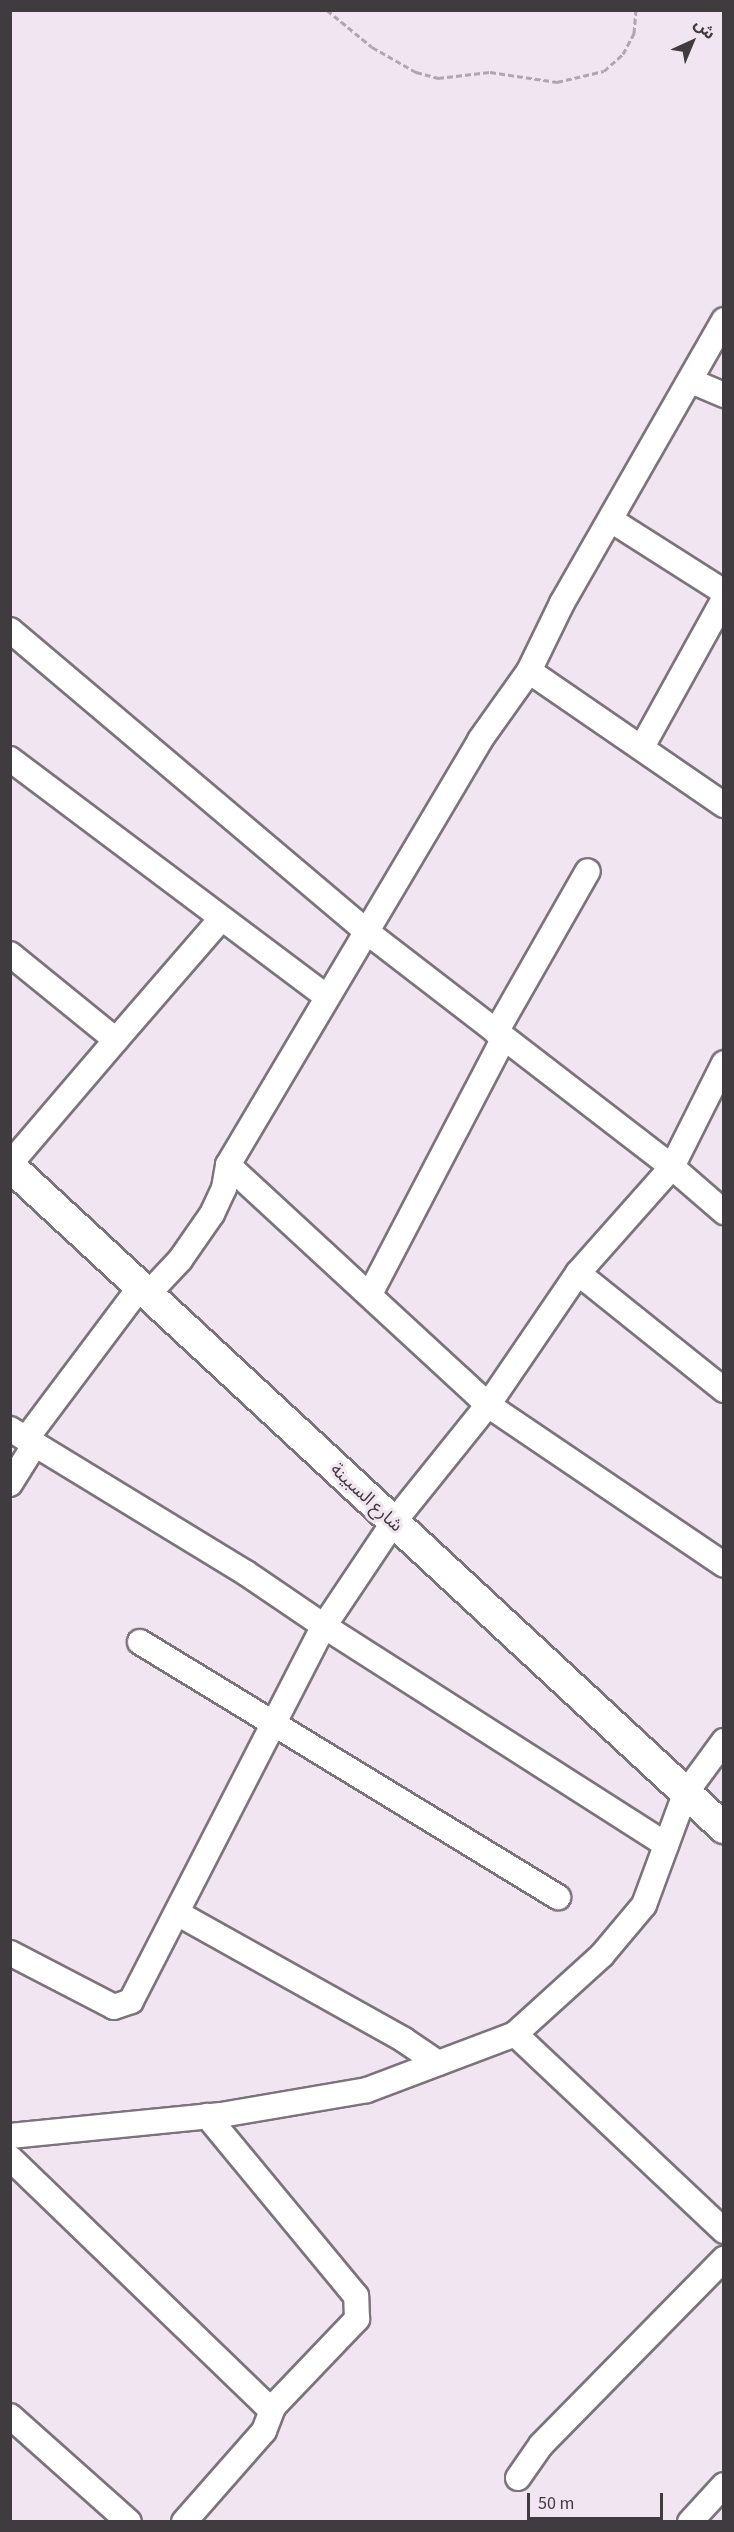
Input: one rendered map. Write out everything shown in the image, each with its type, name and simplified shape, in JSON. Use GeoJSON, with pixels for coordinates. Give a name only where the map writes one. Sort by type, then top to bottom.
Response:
{"type":"FeatureCollection","features":[{"type":"Feature","properties":{"kind":"main road","name":"شارع السبينة"},"geometry":{"type":"LineString","coordinates":[[10,1165],[723,1828]]}},
{"type":"Feature","properties":{"kind":"street"},"geometry":{"type":"LineString","coordinates":[[10,1484],[24,1438],[144,1290],[180,1260],[212,1214],[228,1165],[480,740],[529,671],[723,320]]}},
{"type":"Feature","properties":{"kind":"street"},"geometry":{"type":"LineString","coordinates":[[691,381],[723,395]]}},
{"type":"Feature","properties":{"kind":"street"},"geometry":{"type":"LineString","coordinates":[[611,520],[723,592]]}},
{"type":"Feature","properties":{"kind":"street"},"geometry":{"type":"LineString","coordinates":[[642,747],[723,599]]}},
{"type":"Feature","properties":{"kind":"street"},"geometry":{"type":"LineString","coordinates":[[10,630],[367,932],[672,1167],[723,1212]]}},
{"type":"Feature","properties":{"kind":"street"},"geometry":{"type":"LineString","coordinates":[[529,671],[723,805]]}},
{"type":"Feature","properties":{"kind":"street"},"geometry":{"type":"LineString","coordinates":[[10,759],[220,920],[327,997]]}},
{"type":"Feature","properties":{"kind":"street"},"geometry":{"type":"LineString","coordinates":[[370,1294],[500,1035],[588,872]]}},
{"type":"Feature","properties":{"kind":"street"},"geometry":{"type":"LineString","coordinates":[[10,1165],[220,920]]}},
{"type":"Feature","properties":{"kind":"street"},"geometry":{"type":"LineString","coordinates":[[10,954],[116,1040]]}},
{"type":"Feature","properties":{"kind":"street"},"geometry":{"type":"LineString","coordinates":[[10,1953],[114,2007],[123,2006],[131,2001],[324,1626],[393,1523],[488,1405],[578,1273],[672,1167],[685,1133],[723,1063]]}},
{"type":"Feature","properties":{"kind":"street"},"geometry":{"type":"LineString","coordinates":[[228,1165],[488,1405],[723,1565]]}},
{"type":"Feature","properties":{"kind":"street"},"geometry":{"type":"LineString","coordinates":[[578,1273],[723,1390]]}},
{"type":"Feature","properties":{"kind":"street"},"geometry":{"type":"LineString","coordinates":[[24,1438],[246,1573],[324,1626],[666,1845]]}},
{"type":"Feature","properties":{"kind":"street"},"geometry":{"type":"LineString","coordinates":[[140,1642],[273,1727],[558,1897]]}},
{"type":"Feature","properties":{"kind":"street"},"geometry":{"type":"LineString","coordinates":[[10,2136],[207,2116],[367,2090],[515,2034],[602,1955],[645,1905],[685,1794],[723,1741]]}},
{"type":"Feature","properties":{"kind":"street"},"geometry":{"type":"LineString","coordinates":[[177,1913],[404,2040],[438,2063]]}},
{"type":"Feature","properties":{"kind":"street"},"geometry":{"type":"LineString","coordinates":[[515,2034],[723,2231]]}},
{"type":"Feature","properties":{"kind":"street"},"geometry":{"type":"LineString","coordinates":[[184,2522],[264,2431],[273,2407],[357,2319],[356,2296],[207,2116]]}},
{"type":"Feature","properties":{"kind":"street"},"geometry":{"type":"LineString","coordinates":[[10,2158],[265,2404],[273,2407]]}},
{"type":"Feature","properties":{"kind":"street"},"geometry":{"type":"LineString","coordinates":[[518,2478],[541,2445],[723,2259]]}},
{"type":"Feature","properties":{"kind":"street"},"geometry":{"type":"LineString","coordinates":[[10,2416],[129,2522]]}},
{"type":"Feature","properties":{"kind":"street"},"geometry":{"type":"LineString","coordinates":[[690,2522],[721,2493]]}},
{"type":"Feature","properties":{"kind":"path"},"geometry":{"type":"LineString","coordinates":[[327,10],[372,47],[416,72],[438,78],[490,72],[557,82],[604,71],[623,54],[634,33],[636,10]]}}]}
